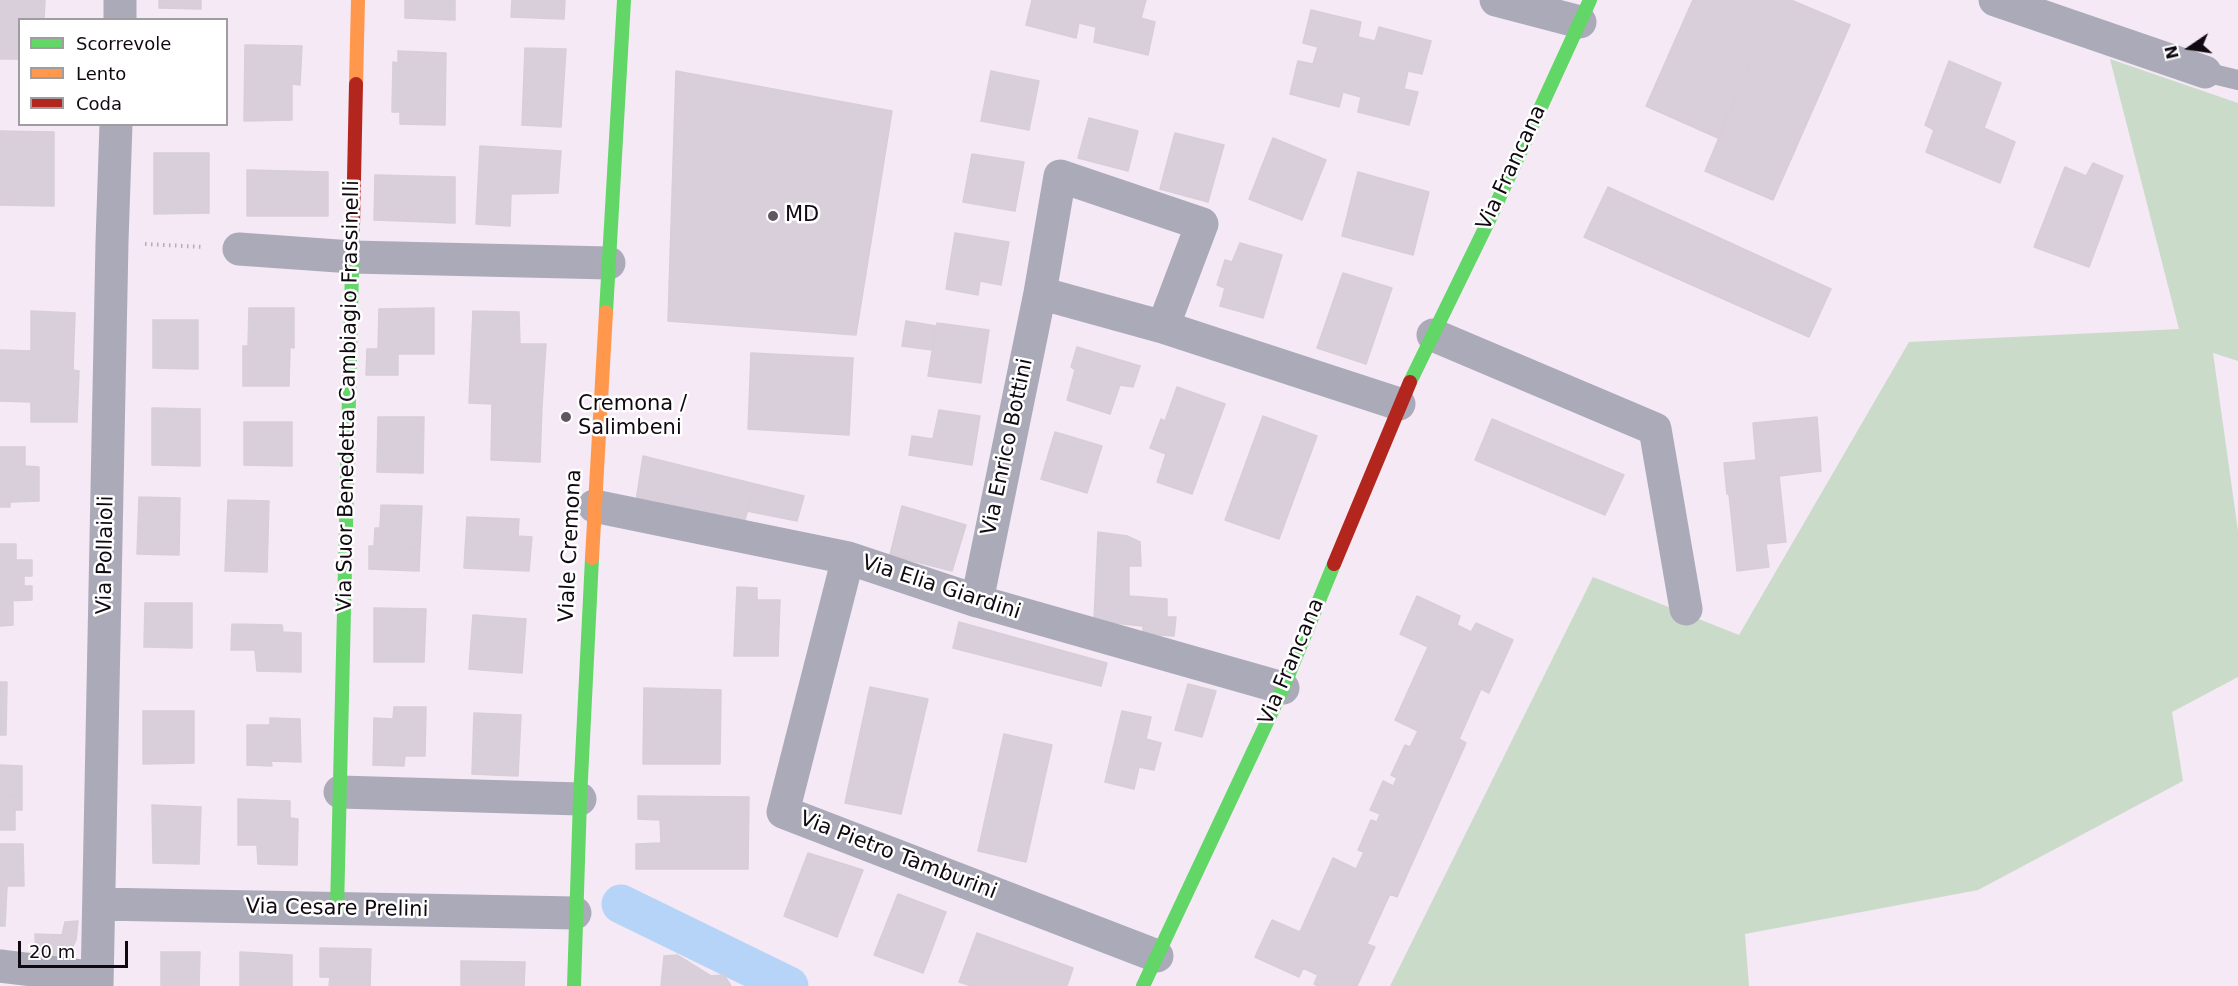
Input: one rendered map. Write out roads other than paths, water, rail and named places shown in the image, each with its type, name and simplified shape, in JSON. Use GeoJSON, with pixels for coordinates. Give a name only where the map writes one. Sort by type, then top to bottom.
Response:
{"type":"FeatureCollection","features":[{"type":"Feature","properties":{"kind":"street"},"geometry":{"type":"LineString","coordinates":[[120,0],[120,18]]}},
{"type":"Feature","properties":{"kind":"street","name":"Via Suor Benedetta Cambiagio Frassinelli"},"geometry":{"type":"LineString","coordinates":[[337,909],[358,0]]}},
{"type":"Feature","properties":{"kind":"street","name":"Viale Cremona"},"geometry":{"type":"LineString","coordinates":[[573,986],[594,506],[624,0]]}},
{"type":"Feature","properties":{"kind":"street"},"geometry":{"type":"LineString","coordinates":[[1496,0],[1585,11]]}},
{"type":"Feature","properties":{"kind":"street"},"geometry":{"type":"LineString","coordinates":[[1995,0],[2205,72]]}},
{"type":"Feature","properties":{"kind":"street","name":"Via Francana"},"geometry":{"type":"LineString","coordinates":[[1143,986],[1283,688],[1399,404],[1489,220],[1585,11]]}},
{"type":"Feature","properties":{"kind":"street","name":"Via Pollaioli"},"geometry":{"type":"LineString","coordinates":[[97,982],[116,126]]}},
{"type":"Feature","properties":{"kind":"street","name":"Via Enrico Bottini"},"geometry":{"type":"LineString","coordinates":[[977,601],[1040,293],[1060,176],[1202,224],[1162,327]]}},
{"type":"Feature","properties":{"kind":"street"},"geometry":{"type":"LineString","coordinates":[[239,249],[352,257],[609,262]]}},
{"type":"Feature","properties":{"kind":"street"},"geometry":{"type":"LineString","coordinates":[[1040,293],[1162,327],[1399,404]]}},
{"type":"Feature","properties":{"kind":"street"},"geometry":{"type":"LineString","coordinates":[[1433,335],[1655,429],[1686,609]]}},
{"type":"Feature","properties":{"kind":"street","name":"Via Elia Giardini"},"geometry":{"type":"LineString","coordinates":[[594,506],[848,558],[977,601],[1283,688]]}},
{"type":"Feature","properties":{"kind":"street","name":"Via Pietro Tamburini"},"geometry":{"type":"LineString","coordinates":[[848,558],[783,812],[1156,956]]}},
{"type":"Feature","properties":{"kind":"street"},"geometry":{"type":"LineString","coordinates":[[340,792],[580,800]]}},
{"type":"Feature","properties":{"kind":"street","name":"Via Cesare Prelini"},"geometry":{"type":"LineString","coordinates":[[99,904],[575,913]]}},
{"type":"Feature","properties":{"kind":"street"},"geometry":{"type":"LineString","coordinates":[[0,966],[97,982]]}},
{"type":"Feature","properties":{"kind":"lane"},"geometry":{"type":"LineString","coordinates":[[2205,72],[2238,80]]}},
{"type":"Feature","properties":{"kind":"waterway"},"geometry":{"type":"LineString","coordinates":[[621,904],[789,986]]}},
{"type":"Feature","properties":{"kind":"place","name":"MD"},"geometry":{"type":"Point","coordinates":[773,216]}},
{"type":"Feature","properties":{"kind":"place","name":"Cremona / Salimbeni"},"geometry":{"type":"Point","coordinates":[566,417]}}]}
